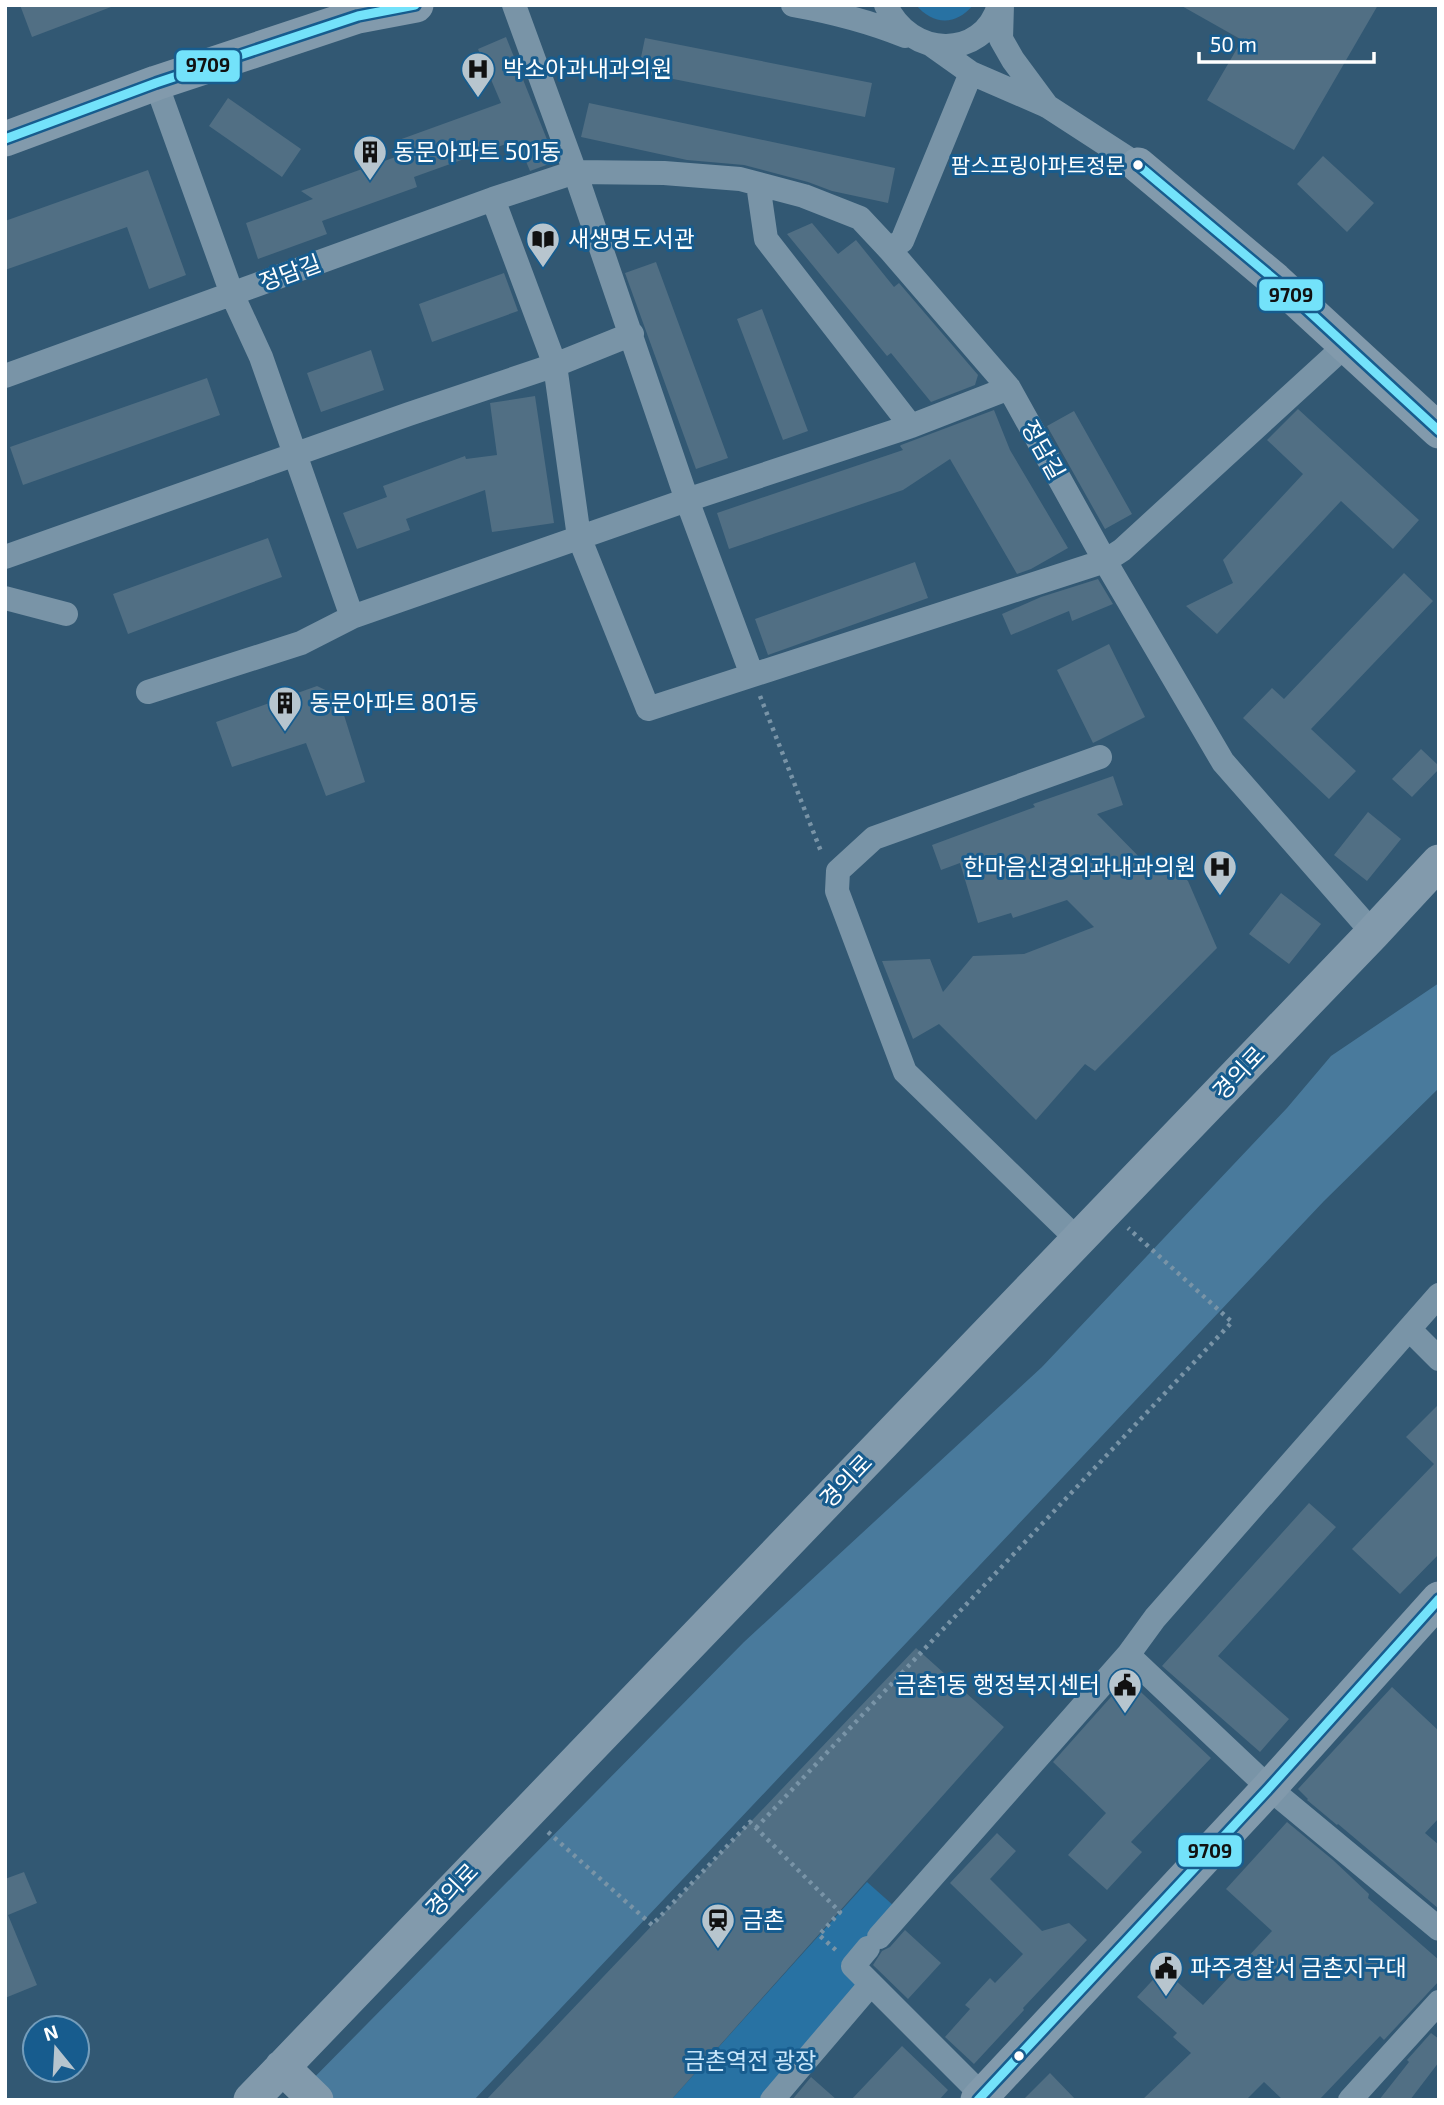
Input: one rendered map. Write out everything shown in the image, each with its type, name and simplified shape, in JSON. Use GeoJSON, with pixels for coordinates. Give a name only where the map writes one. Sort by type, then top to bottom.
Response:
{"type":"FeatureCollection","features":[{"type":"Feature","properties":{"kind":"street"},"geometry":{"type":"LineString","coordinates":[[5,139],[156,83],[358,16],[416,5]]}},
{"type":"Feature","properties":{"kind":"street"},"geometry":{"type":"LineString","coordinates":[[514,5],[632,334],[687,500],[752,675]]}},
{"type":"Feature","properties":{"kind":"street"},"geometry":{"type":"LineString","coordinates":[[793,5],[846,9],[872,23],[925,43],[953,46],[971,40],[986,28],[1000,5]]}},
{"type":"Feature","properties":{"kind":"street"},"geometry":{"type":"LineString","coordinates":[[886,5],[902,31],[971,73],[1047,106],[1138,165],[1275,280],[1439,431]]}},
{"type":"Feature","properties":{"kind":"street"},"geometry":{"type":"LineString","coordinates":[[1000,5],[1001,38],[1013,60],[1047,106]]}},
{"type":"Feature","properties":{"kind":"street"},"geometry":{"type":"LineString","coordinates":[[889,249],[902,241],[971,73]]}},
{"type":"Feature","properties":{"kind":"street"},"geometry":{"type":"LineString","coordinates":[[156,83],[232,294],[261,358],[352,617]]}},
{"type":"Feature","properties":{"kind":"street","name":"정담길"},"geometry":{"type":"LineString","coordinates":[[5,376],[575,172],[664,173],[740,180],[804,196],[860,218],[1009,388],[1105,561],[1223,762],[1373,933]]}},
{"type":"Feature","properties":{"kind":"street"},"geometry":{"type":"LineString","coordinates":[[758,184],[766,239],[911,426]]}},
{"type":"Feature","properties":{"kind":"street"},"geometry":{"type":"LineString","coordinates":[[494,199],[555,365],[579,537],[648,709],[1105,561],[1122,550],[1346,345]]}},
{"type":"Feature","properties":{"kind":"street"},"geometry":{"type":"LineString","coordinates":[[5,557],[555,365],[632,334]]}},
{"type":"Feature","properties":{"kind":"street"},"geometry":{"type":"LineString","coordinates":[[148,692],[301,643],[352,617],[687,500],[911,426],[1009,388]]}},
{"type":"Feature","properties":{"kind":"street"},"geometry":{"type":"LineString","coordinates":[[5,598],[66,614]]}},
{"type":"Feature","properties":{"kind":"street"},"geometry":{"type":"LineString","coordinates":[[1078,1240],[905,1072],[836,891],[838,871],[874,838],[1100,757]]}},
{"type":"Feature","properties":{"kind":"street","name":"경의로"},"geometry":{"type":"LineString","coordinates":[[251,2100],[1439,862]]}},
{"type":"Feature","properties":{"kind":"street"},"geometry":{"type":"LineString","coordinates":[[1439,1295],[1155,1618],[1128,1655],[853,1966],[982,2098],[1269,1788],[1439,1599]]}},
{"type":"Feature","properties":{"kind":"street"},"geometry":{"type":"LineString","coordinates":[[1409,1329],[1439,1359]]}},
{"type":"Feature","properties":{"kind":"street"},"geometry":{"type":"LineString","coordinates":[[1128,1655],[1269,1788],[1439,1929]]}},
{"type":"Feature","properties":{"kind":"street"},"geometry":{"type":"LineString","coordinates":[[772,2100],[871,1984]]}},
{"type":"Feature","properties":{"kind":"street"},"geometry":{"type":"LineString","coordinates":[[1350,2100],[1439,2002]]}},
{"type":"Feature","properties":{"kind":"street"},"geometry":{"type":"LineString","coordinates":[[282,2067],[316,2100]]}},
{"type":"Feature","properties":{"kind":"path"},"geometry":{"type":"LineString","coordinates":[[752,675],[836,891]]}},
{"type":"Feature","properties":{"kind":"path"},"geometry":{"type":"LineString","coordinates":[[757,1828],[1232,1322],[1124,1224]]}},
{"type":"Feature","properties":{"kind":"path"},"geometry":{"type":"LineString","coordinates":[[526,1813],[652,1925],[750,1822],[840,1912],[820,1935]]}},
{"type":"Feature","properties":{"kind":"green space"},"geometry":{"type":"Polygon","coordinates":[[[916,5],[973,5],[959,17],[945,20],[930,16],[916,5]]]}},
{"type":"Feature","properties":{"kind":"green space","name":"금촌역전 광장"},"geometry":{"type":"Polygon","coordinates":[[[867,1882],[894,1906],[859,1985],[761,2100],[671,2100],[867,1882]]]}},
{"type":"Feature","properties":{"kind":"shaded area"},"geometry":{"type":"Polygon","coordinates":[[[1439,983],[1439,1088],[1324,1201],[474,2100],[292,2100],[744,1642],[1042,1367],[1287,1108],[1331,1056],[1439,983]]]}},
{"type":"Feature","properties":{"kind":"building"},"geometry":{"type":"Polygon","coordinates":[[[20,5],[111,5],[111,7],[32,37],[20,5]]]}},
{"type":"Feature","properties":{"kind":"building"},"geometry":{"type":"Polygon","coordinates":[[[1180,5],[1378,5],[1294,150],[1207,100],[1242,40],[1180,5]]]}},
{"type":"Feature","properties":{"kind":"building","name":"동문아파트 501동"},"geometry":{"type":"Polygon","coordinates":[[[506,37],[554,157],[549,164],[530,171],[517,140],[414,177],[417,187],[322,221],[327,234],[258,259],[246,223],[313,199],[301,191],[401,155],[396,141],[501,103],[478,49],[506,37]]]}},
{"type":"Feature","properties":{"kind":"building"},"geometry":{"type":"Polygon","coordinates":[[[645,38],[872,83],[865,117],[638,72],[645,38]]]}},
{"type":"Feature","properties":{"kind":"building"},"geometry":{"type":"Polygon","coordinates":[[[228,98],[301,149],[282,177],[209,126],[228,98]]]}},
{"type":"Feature","properties":{"kind":"building"},"geometry":{"type":"Polygon","coordinates":[[[589,103],[895,168],[888,203],[832,191],[744,165],[687,160],[581,137],[589,103]]]}},
{"type":"Feature","properties":{"kind":"building"},"geometry":{"type":"Polygon","coordinates":[[[1323,156],[1374,203],[1347,232],[1297,184],[1323,156]]]}},
{"type":"Feature","properties":{"kind":"building"},"geometry":{"type":"Polygon","coordinates":[[[148,170],[186,275],[149,289],[127,227],[5,270],[5,221],[148,170]]]}},
{"type":"Feature","properties":{"kind":"building"},"geometry":{"type":"Polygon","coordinates":[[[812,223],[838,254],[856,240],[894,287],[899,283],[978,375],[975,385],[931,402],[891,353],[887,356],[787,234],[812,223]]]}},
{"type":"Feature","properties":{"kind":"building"},"geometry":{"type":"Polygon","coordinates":[[[656,262],[728,458],[696,469],[625,273],[656,262]]]}},
{"type":"Feature","properties":{"kind":"building"},"geometry":{"type":"Polygon","coordinates":[[[504,273],[518,311],[432,342],[419,304],[504,273]]]}},
{"type":"Feature","properties":{"kind":"building"},"geometry":{"type":"Polygon","coordinates":[[[762,309],[808,431],[783,440],[737,319],[762,309]]]}},
{"type":"Feature","properties":{"kind":"building"},"geometry":{"type":"Polygon","coordinates":[[[371,350],[384,390],[321,412],[307,373],[371,350]]]}},
{"type":"Feature","properties":{"kind":"building"},"geometry":{"type":"Polygon","coordinates":[[[207,378],[220,415],[23,485],[10,447],[207,378]]]}},
{"type":"Feature","properties":{"kind":"building"},"geometry":{"type":"Polygon","coordinates":[[[535,396],[554,523],[492,532],[485,490],[406,519],[410,530],[357,549],[343,513],[387,497],[383,486],[465,456],[466,459],[497,455],[490,403],[535,396]]]}},
{"type":"Feature","properties":{"kind":"building"},"geometry":{"type":"Polygon","coordinates":[[[1298,409],[1419,520],[1393,549],[1341,501],[1217,634],[1186,606],[1233,583],[1223,560],[1303,474],[1267,440],[1298,409]]]}},
{"type":"Feature","properties":{"kind":"building"},"geometry":{"type":"Polygon","coordinates":[[[994,410],[1010,450],[1068,548],[1031,569],[1017,574],[950,459],[903,490],[729,549],[717,513],[903,450],[901,445],[994,410]]]}},
{"type":"Feature","properties":{"kind":"building"},"geometry":{"type":"Polygon","coordinates":[[[1074,411],[1132,514],[1105,529],[1047,426],[1074,411]]]}},
{"type":"Feature","properties":{"kind":"building"},"geometry":{"type":"Polygon","coordinates":[[[268,538],[282,577],[128,634],[113,594],[268,538]]]}},
{"type":"Feature","properties":{"kind":"building"},"geometry":{"type":"Polygon","coordinates":[[[915,562],[928,598],[768,655],[755,619],[915,562]]]}},
{"type":"Feature","properties":{"kind":"building"},"geometry":{"type":"Polygon","coordinates":[[[1404,573],[1433,601],[1311,729],[1356,771],[1329,799],[1243,718],[1272,688],[1284,699],[1404,573]]]}},
{"type":"Feature","properties":{"kind":"building"},"geometry":{"type":"Polygon","coordinates":[[[1098,579],[1113,604],[1072,621],[1069,611],[1011,635],[1002,614],[1041,597],[1098,579]]]}},
{"type":"Feature","properties":{"kind":"building"},"geometry":{"type":"Polygon","coordinates":[[[1109,644],[1145,717],[1093,743],[1057,670],[1109,644]]]}},
{"type":"Feature","properties":{"kind":"building","name":"동문아파트 801동"},"geometry":{"type":"Polygon","coordinates":[[[317,686],[338,696],[365,782],[326,796],[306,743],[232,767],[216,722],[317,686]]]}},
{"type":"Feature","properties":{"kind":"building"},"geometry":{"type":"Polygon","coordinates":[[[1421,749],[1439,769],[1412,797],[1392,779],[1421,749]]]}},
{"type":"Feature","properties":{"kind":"building"},"geometry":{"type":"Polygon","coordinates":[[[1113,776],[1123,805],[1097,814],[1150,868],[1162,857],[1188,881],[1217,948],[1095,1071],[1085,1064],[1036,1120],[939,1024],[913,1039],[882,961],[930,959],[943,992],[973,956],[1024,954],[1094,927],[1067,900],[1013,918],[1011,913],[978,923],[960,863],[941,870],[932,845],[1035,807],[1033,804],[1113,776]]]}},
{"type":"Feature","properties":{"kind":"building"},"geometry":{"type":"Polygon","coordinates":[[[1368,812],[1401,839],[1367,881],[1334,855],[1368,812]]]}},
{"type":"Feature","properties":{"kind":"building"},"geometry":{"type":"Polygon","coordinates":[[[1281,893],[1321,924],[1289,964],[1249,934],[1281,893]]]}},
{"type":"Feature","properties":{"kind":"building"},"geometry":{"type":"Polygon","coordinates":[[[1439,1404],[1439,1554],[1400,1594],[1352,1549],[1434,1464],[1406,1437],[1439,1404]]]}},
{"type":"Feature","properties":{"kind":"building"},"geometry":{"type":"Polygon","coordinates":[[[1309,1503],[1336,1527],[1218,1656],[1289,1719],[1260,1752],[1162,1666],[1309,1503]]]}},
{"type":"Feature","properties":{"kind":"building"},"geometry":{"type":"Polygon","coordinates":[[[916,1648],[1004,1727],[671,2100],[486,2100],[916,1648]]]}},
{"type":"Feature","properties":{"kind":"building","name":"금촌1동 행정복지센터"},"geometry":{"type":"Polygon","coordinates":[[[1127,1679],[1211,1758],[1131,1842],[1142,1852],[1107,1890],[1068,1855],[1106,1813],[1053,1762],[1127,1679]]]}},
{"type":"Feature","properties":{"kind":"building"},"geometry":{"type":"Polygon","coordinates":[[[1392,1687],[1439,1731],[1439,1818],[1425,1833],[1439,1845],[1439,1909],[1307,1800],[1298,1789],[1392,1687]]]}},
{"type":"Feature","properties":{"kind":"building"},"geometry":{"type":"Polygon","coordinates":[[[1287,1822],[1333,1860],[1369,1894],[1368,1898],[1439,1960],[1439,1981],[1384,2040],[1380,2036],[1319,2100],[1283,2100],[1264,2082],[1246,2100],[1142,2100],[1191,2053],[1173,2037],[1177,2033],[1137,1997],[1163,1969],[1203,2005],[1272,1931],[1226,1889],[1287,1822]]]}},
{"type":"Feature","properties":{"kind":"building"},"geometry":{"type":"Polygon","coordinates":[[[997,1833],[1016,1851],[990,1879],[1042,1931],[1069,1923],[1087,1940],[974,2064],[945,2037],[970,2009],[965,2005],[990,1978],[995,1983],[1023,1954],[950,1883],[997,1833]]]}},
{"type":"Feature","properties":{"kind":"building"},"geometry":{"type":"Polygon","coordinates":[[[24,1872],[37,1903],[8,1915],[37,1985],[5,1998],[5,1879],[24,1872]]]}},
{"type":"Feature","properties":{"kind":"building"},"geometry":{"type":"Polygon","coordinates":[[[905,1930],[941,1963],[908,1999],[873,1965],[882,1951],[890,1947],[905,1930]]]}},
{"type":"Feature","properties":{"kind":"building"},"geometry":{"type":"Polygon","coordinates":[[[1431,2033],[1439,2039],[1439,2062],[1410,2100],[1379,2100],[1409,2062],[1407,2060],[1431,2033]]]}},
{"type":"Feature","properties":{"kind":"building"},"geometry":{"type":"Polygon","coordinates":[[[902,2046],[948,2090],[939,2100],[851,2100],[902,2046]]]}},
{"type":"Feature","properties":{"kind":"building"},"geometry":{"type":"Polygon","coordinates":[[[1050,2073],[1076,2100],[1023,2100],[1050,2073]]]}},
{"type":"Feature","properties":{"kind":"building"},"geometry":{"type":"Polygon","coordinates":[[[811,2077],[837,2100],[792,2100],[811,2077]]]}},
{"type":"Feature","properties":{"kind":"transit line","name":"9709"},"geometry":{"type":"LineString","coordinates":[[5,139],[156,83],[358,16],[415,5]]}},
{"type":"Feature","properties":{"kind":"transit line","name":"9709"},"geometry":{"type":"LineString","coordinates":[[1138,165],[1275,280],[1439,431]]}},
{"type":"Feature","properties":{"kind":"transit line","name":"9709"},"geometry":{"type":"LineString","coordinates":[[978,2100],[1269,1788],[1439,1599]]}},
{"type":"Feature","properties":{"kind":"place","name":"박소아과내과의원"},"geometry":{"type":"Point","coordinates":[478,99]}},
{"type":"Feature","properties":{"kind":"place","name":"팜스프링아파트정문"},"geometry":{"type":"Point","coordinates":[1138,165]}},
{"type":"Feature","properties":{"kind":"place","name":"동문아파트 501동"},"geometry":{"type":"Point","coordinates":[370,182]}},
{"type":"Feature","properties":{"kind":"place","name":"새생명도서관"},"geometry":{"type":"Point","coordinates":[543,269]}},
{"type":"Feature","properties":{"kind":"place","name":"동문아파트 801동"},"geometry":{"type":"Point","coordinates":[285,733]}},
{"type":"Feature","properties":{"kind":"place","name":"한마음신경외과내과의원"},"geometry":{"type":"Point","coordinates":[1220,897]}},
{"type":"Feature","properties":{"kind":"place","name":"금촌1동 행정복지센터"},"geometry":{"type":"Point","coordinates":[1125,1715]}},
{"type":"Feature","properties":{"kind":"place","name":"금촌"},"geometry":{"type":"Point","coordinates":[718,1950]}},
{"type":"Feature","properties":{"kind":"place","name":"파주경찰서 금촌지구대"},"geometry":{"type":"Point","coordinates":[1166,1998]}}]}
